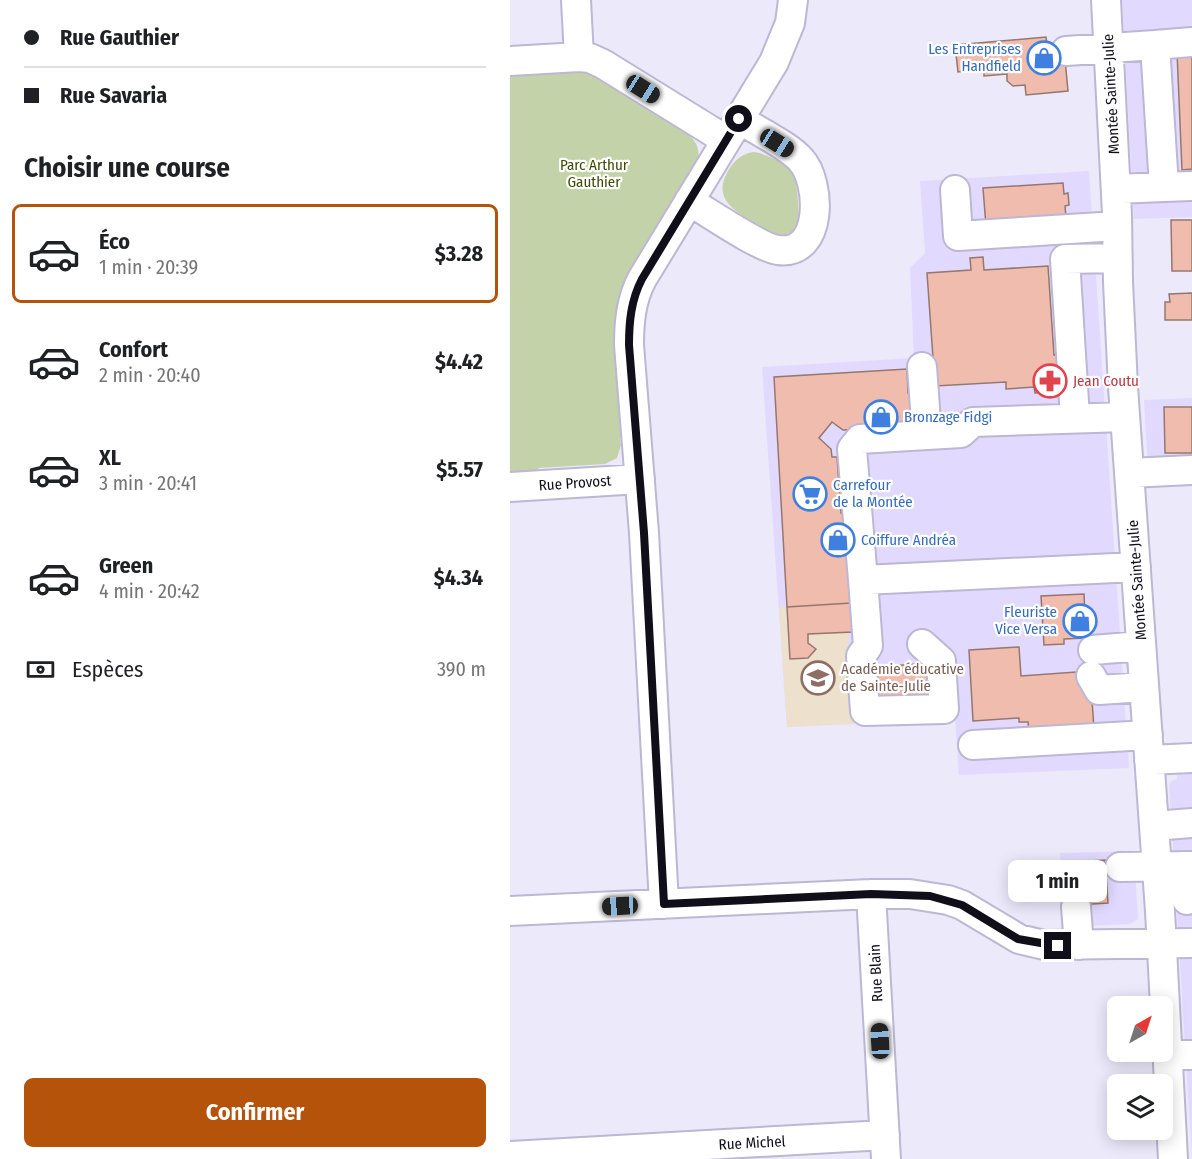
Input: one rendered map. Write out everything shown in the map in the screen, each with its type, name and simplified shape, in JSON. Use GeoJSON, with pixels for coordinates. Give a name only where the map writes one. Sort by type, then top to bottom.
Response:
{"type":"FeatureCollection","features":[{"type":"Feature","properties":{"kind":"street"},"geometry":{"type":"LineString","coordinates":[[576,0],[579,57]]}},
{"type":"Feature","properties":{"kind":"street"},"geometry":{"type":"LineString","coordinates":[[664,904],[640,479],[629,345],[632,308],[642,279],[781,48],[790,23],[793,0]]}},
{"type":"Feature","properties":{"kind":"street","name":"Montée Sainte-Julie"},"geometry":{"type":"LineString","coordinates":[[1106,0],[1125,417],[1154,826],[1178,866],[1162,942],[1179,1018],[1181,1091],[1173,1159]]}},
{"type":"Feature","properties":{"kind":"street"},"geometry":{"type":"LineString","coordinates":[[1066,51],[1192,42]]}},
{"type":"Feature","properties":{"kind":"street"},"geometry":{"type":"LineString","coordinates":[[1116,189],[1178,186],[1155,45]]}},
{"type":"Feature","properties":{"kind":"street"},"geometry":{"type":"LineString","coordinates":[[510,61],[590,58],[733,130],[795,154],[808,169],[812,186],[814,224],[808,238],[799,245],[786,250],[769,248],[689,201]]}},
{"type":"Feature","properties":{"kind":"street"},"geometry":{"type":"LineString","coordinates":[[955,190],[958,236],[1118,226]]}},
{"type":"Feature","properties":{"kind":"street"},"geometry":{"type":"LineString","coordinates":[[1075,418],[1065,260],[1117,258]]}},
{"type":"Feature","properties":{"kind":"street"},"geometry":{"type":"LineString","coordinates":[[922,367],[927,435]]}},
{"type":"Feature","properties":{"kind":"street"},"geometry":{"type":"LineString","coordinates":[[922,644],[941,661],[944,709],[865,711],[861,657],[868,646],[852,449],[860,439],[961,433],[973,422],[1125,417]]}},
{"type":"Feature","properties":{"kind":"street"},"geometry":{"type":"LineString","coordinates":[[1129,473],[1192,470]]}},
{"type":"Feature","properties":{"kind":"street","name":"Rue Provost"},"geometry":{"type":"LineString","coordinates":[[510,488],[640,479]]}},
{"type":"Feature","properties":{"kind":"street"},"geometry":{"type":"LineString","coordinates":[[863,580],[1136,567]]}},
{"type":"Feature","properties":{"kind":"street"},"geometry":{"type":"LineString","coordinates":[[1141,646],[1092,663],[1099,690],[1144,687]]}},
{"type":"Feature","properties":{"kind":"street"},"geometry":{"type":"LineString","coordinates":[[973,745],[1148,747],[1192,758]]}},
{"type":"Feature","properties":{"kind":"street"},"geometry":{"type":"LineString","coordinates":[[1154,826],[1192,823]]}},
{"type":"Feature","properties":{"kind":"street"},"geometry":{"type":"LineString","coordinates":[[1120,867],[1178,866],[1187,900]]}},
{"type":"Feature","properties":{"kind":"street","name":"Rue Blain"},"geometry":{"type":"LineString","coordinates":[[871,894],[886,1147]]}},
{"type":"Feature","properties":{"kind":"street"},"geometry":{"type":"LineString","coordinates":[[510,911],[910,894],[948,900],[962,905],[1018,939],[1044,945],[1192,943]]}},
{"type":"Feature","properties":{"kind":"street"},"geometry":{"type":"LineString","coordinates":[[1076,907],[1078,945]]}},
{"type":"Feature","properties":{"kind":"street","name":"Rue Michel"},"geometry":{"type":"LineString","coordinates":[[510,1156],[886,1147]]}},
{"type":"Feature","properties":{"kind":"shaded area"},"geometry":{"type":"Polygon","coordinates":[[[1122,0],[1192,0],[1192,217],[1134,219],[1122,0]]]}},
{"type":"Feature","properties":{"kind":"shaded area"},"geometry":{"type":"Polygon","coordinates":[[[1089,171],[1129,768],[959,775],[955,718],[787,727],[762,367],[914,358],[910,268],[925,253],[920,181],[1089,171]]]}},
{"type":"Feature","properties":{"kind":"shaded area"},"geometry":{"type":"Polygon","coordinates":[[[1192,398],[1192,484],[1149,486],[1144,400],[1192,398]]]}},
{"type":"Feature","properties":{"kind":"shaded area","name":"Académie éducative de Sainte-Julie"},"geometry":{"type":"Polygon","coordinates":[[[851,603],[853,632],[848,633],[854,724],[787,727],[779,607],[851,603]]]}},
{"type":"Feature","properties":{"kind":"shaded area"},"geometry":{"type":"Polygon","coordinates":[[[1192,774],[1192,1159],[1169,785],[1177,779],[1177,775],[1192,774]]]}},
{"type":"Feature","properties":{"kind":"shaded area"},"geometry":{"type":"Polygon","coordinates":[[[1134,851],[1138,919],[1130,924],[1064,927],[1060,853],[1134,851]]]}},
{"type":"Feature","properties":{"kind":"green space","name":"Parc Arthur Gauthier"},"geometry":{"type":"Polygon","coordinates":[[[585,71],[688,134],[697,146],[698,161],[639,260],[624,434],[620,438],[621,445],[617,458],[605,464],[539,468],[536,472],[510,474],[510,75],[585,71]]]}},
{"type":"Feature","properties":{"kind":"green space"},"geometry":{"type":"Polygon","coordinates":[[[753,152],[774,159],[793,173],[799,219],[797,226],[791,232],[776,234],[767,230],[740,214],[724,196],[724,180],[730,167],[741,156],[753,152]]]}},
{"type":"Feature","properties":{"kind":"building"},"geometry":{"type":"Polygon","coordinates":[[[1046,37],[1049,60],[1065,59],[1068,91],[1026,95],[1025,85],[1013,86],[1007,81],[1007,74],[984,76],[984,69],[958,72],[955,45],[1046,37]]]}},
{"type":"Feature","properties":{"kind":"building"},"geometry":{"type":"Polygon","coordinates":[[[1177,52],[1192,52],[1192,169],[1182,170],[1177,52]]]}},
{"type":"Feature","properties":{"kind":"building"},"geometry":{"type":"Polygon","coordinates":[[[1063,183],[1064,194],[1068,193],[1069,205],[1065,206],[1066,217],[986,226],[983,188],[1063,183]]]}},
{"type":"Feature","properties":{"kind":"building"},"geometry":{"type":"Polygon","coordinates":[[[1171,220],[1192,220],[1192,271],[1172,271],[1171,220]]]}},
{"type":"Feature","properties":{"kind":"building"},"geometry":{"type":"Polygon","coordinates":[[[983,257],[984,270],[1048,266],[1054,355],[1060,354],[1062,391],[1035,393],[1034,387],[1006,389],[1006,382],[935,386],[927,273],[971,270],[970,258],[983,257]]]}},
{"type":"Feature","properties":{"kind":"building"},"geometry":{"type":"Polygon","coordinates":[[[1192,293],[1192,320],[1165,320],[1165,302],[1170,302],[1169,294],[1192,293]]]}},
{"type":"Feature","properties":{"kind":"building","name":"Carrefour de la Montée"},"geometry":{"type":"Polygon","coordinates":[[[907,369],[908,393],[914,394],[915,427],[843,430],[832,422],[819,438],[831,449],[832,457],[837,457],[851,603],[787,607],[774,377],[907,369]]]}},
{"type":"Feature","properties":{"kind":"building"},"geometry":{"type":"Polygon","coordinates":[[[1164,407],[1192,407],[1192,453],[1165,453],[1164,407]]]}},
{"type":"Feature","properties":{"kind":"building"},"geometry":{"type":"Polygon","coordinates":[[[1084,594],[1086,638],[1064,639],[1064,644],[1044,645],[1041,596],[1084,594]]]}},
{"type":"Feature","properties":{"kind":"building"},"geometry":{"type":"Polygon","coordinates":[[[851,603],[853,632],[808,634],[808,643],[816,649],[808,658],[790,659],[787,607],[851,603]]]}},
{"type":"Feature","properties":{"kind":"building"},"geometry":{"type":"Polygon","coordinates":[[[1019,647],[1021,676],[1090,671],[1094,729],[1029,733],[1028,722],[1019,722],[1019,718],[973,721],[969,650],[1019,647]]]}},
{"type":"Feature","properties":{"kind":"building"},"geometry":{"type":"Polygon","coordinates":[[[934,663],[937,695],[875,699],[873,667],[934,663]]]}},
{"type":"Feature","properties":{"kind":"building"},"geometry":{"type":"Polygon","coordinates":[[[1105,860],[1108,903],[1077,905],[1074,862],[1105,860]]]}},
{"type":"Feature","properties":{"kind":"place","name":"Les Entreprises Handfield"},"geometry":{"type":"Point","coordinates":[1044,58]}},
{"type":"Feature","properties":{"kind":"place","name":"Jean Coutu"},"geometry":{"type":"Point","coordinates":[1050,381]}},
{"type":"Feature","properties":{"kind":"place","name":"Bronzage Fidgi"},"geometry":{"type":"Point","coordinates":[881,417]}},
{"type":"Feature","properties":{"kind":"place","name":"Carrefour de la Montée"},"geometry":{"type":"Point","coordinates":[810,494]}},
{"type":"Feature","properties":{"kind":"place","name":"Coiffure Andréa"},"geometry":{"type":"Point","coordinates":[838,540]}},
{"type":"Feature","properties":{"kind":"place","name":"Fleuriste Vice Versa"},"geometry":{"type":"Point","coordinates":[1080,621]}},
{"type":"Feature","properties":{"kind":"place","name":"Académie éducative de Sainte-Julie"},"geometry":{"type":"Point","coordinates":[818,678]}},
{"type":"Feature","properties":{"kind":"route"},"geometry":{"type":"LineString","coordinates":[[739,119],[642,279],[634,297],[630,316],[629,345],[644,533],[664,904],[871,894],[930,896],[962,905],[1018,939],[1058,946]]}}]}
